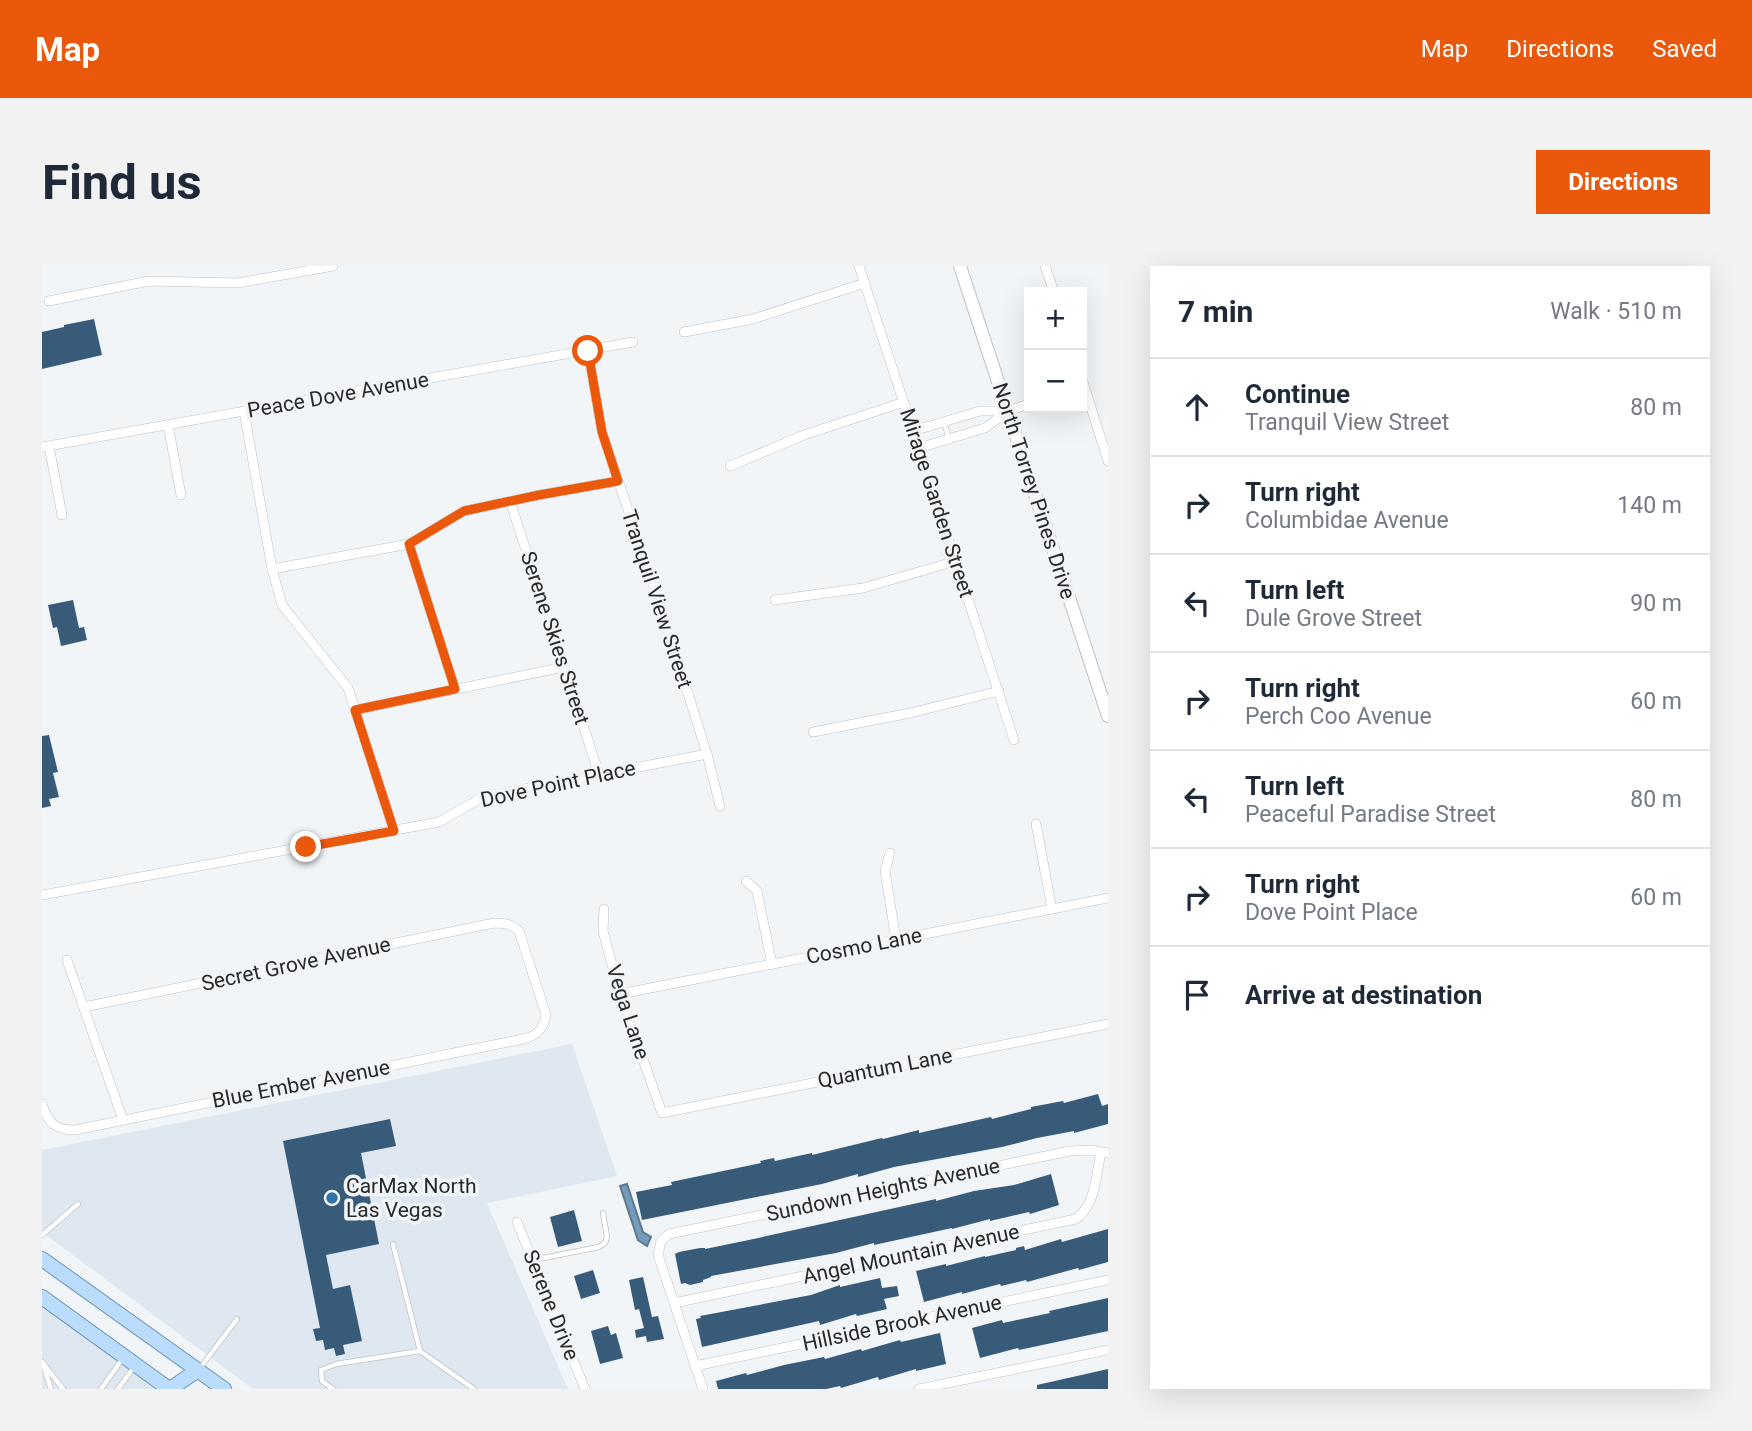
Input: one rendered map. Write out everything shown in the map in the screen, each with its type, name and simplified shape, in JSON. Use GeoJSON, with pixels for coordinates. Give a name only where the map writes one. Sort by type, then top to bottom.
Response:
{"type":"FeatureCollection","features":[{"type":"Feature","properties":{"kind":"main road"},"geometry":{"type":"LineString","coordinates":[[42,1259],[225,1389]]}},
{"type":"Feature","properties":{"kind":"main road"},"geometry":{"type":"LineString","coordinates":[[42,1297],[169,1389],[198,1370]]}},
{"type":"Feature","properties":{"kind":"street"},"geometry":{"type":"LineString","coordinates":[[49,301],[149,281],[238,283],[288,270],[333,266]]}},
{"type":"Feature","properties":{"kind":"street","name":"Mirage Garden Street"},"geometry":{"type":"LineString","coordinates":[[859,266],[1014,740]]}},
{"type":"Feature","properties":{"kind":"street","name":"North Torrey Pines Drive"},"geometry":{"type":"LineString","coordinates":[[960,266],[1108,716]]}},
{"type":"Feature","properties":{"kind":"street"},"geometry":{"type":"LineString","coordinates":[[1045,266],[1052,287]]}},
{"type":"Feature","properties":{"kind":"street"},"geometry":{"type":"LineString","coordinates":[[684,332],[753,319],[865,284]]}},
{"type":"Feature","properties":{"kind":"street","name":"Peace Dove Avenue"},"geometry":{"type":"LineString","coordinates":[[46,446],[633,342]]}},
{"type":"Feature","properties":{"kind":"street","name":"Tranquil View Street"},"geometry":{"type":"LineString","coordinates":[[588,351],[602,432],[664,617],[707,754],[720,806]]}},
{"type":"Feature","properties":{"kind":"street"},"geometry":{"type":"LineString","coordinates":[[1087,399],[1108,461]]}},
{"type":"Feature","properties":{"kind":"street"},"geometry":{"type":"LineString","coordinates":[[730,466],[804,435],[904,402]]}},
{"type":"Feature","properties":{"kind":"street"},"geometry":{"type":"LineString","coordinates":[[919,448],[985,428],[1008,411],[1024,406]]}},
{"type":"Feature","properties":{"kind":"street"},"geometry":{"type":"LineString","coordinates":[[244,411],[272,569],[282,605],[348,688],[394,831]]}},
{"type":"Feature","properties":{"kind":"street"},"geometry":{"type":"LineString","coordinates":[[914,430],[980,411],[1008,411]]}},
{"type":"Feature","properties":{"kind":"street"},"geometry":{"type":"LineString","coordinates":[[168,425],[181,495]]}},
{"type":"Feature","properties":{"kind":"street"},"geometry":{"type":"LineString","coordinates":[[46,446],[62,515]]}},
{"type":"Feature","properties":{"kind":"street"},"geometry":{"type":"LineString","coordinates":[[272,569],[409,544],[464,511],[618,481]]}},
{"type":"Feature","properties":{"kind":"street","name":"Serene Skies Street"},"geometry":{"type":"LineString","coordinates":[[510,501],[599,774]]}},
{"type":"Feature","properties":{"kind":"street"},"geometry":{"type":"LineString","coordinates":[[409,544],[455,689]]}},
{"type":"Feature","properties":{"kind":"street"},"geometry":{"type":"LineString","coordinates":[[775,600],[863,588],[956,561]]}},
{"type":"Feature","properties":{"kind":"street"},"geometry":{"type":"LineString","coordinates":[[355,710],[564,667]]}},
{"type":"Feature","properties":{"kind":"street"},"geometry":{"type":"LineString","coordinates":[[813,732],[910,713],[999,691]]}},
{"type":"Feature","properties":{"kind":"street","name":"Dove Point Place"},"geometry":{"type":"LineString","coordinates":[[42,895],[439,822],[482,797],[707,754]]}},
{"type":"Feature","properties":{"kind":"street"},"geometry":{"type":"LineString","coordinates":[[1036,824],[1052,909]]}},
{"type":"Feature","properties":{"kind":"street"},"geometry":{"type":"LineString","coordinates":[[890,853],[885,871],[896,940]]}},
{"type":"Feature","properties":{"kind":"street"},"geometry":{"type":"LineString","coordinates":[[746,881],[757,891],[772,964]]}},
{"type":"Feature","properties":{"kind":"street","name":"Cosmo Lane"},"geometry":{"type":"LineString","coordinates":[[620,994],[1108,898]]}},
{"type":"Feature","properties":{"kind":"street","name":"Vega Lane"},"geometry":{"type":"LineString","coordinates":[[604,909],[603,932],[620,994],[662,1113]]}},
{"type":"Feature","properties":{"kind":"street","name":"Secret Grove Avenue"},"geometry":{"type":"LineString","coordinates":[[84,1007],[494,923],[509,924],[519,931],[545,1008],[542,1028]]}},
{"type":"Feature","properties":{"kind":"street"},"geometry":{"type":"LineString","coordinates":[[67,960],[123,1120]]}},
{"type":"Feature","properties":{"kind":"street","name":"Quantum Lane"},"geometry":{"type":"LineString","coordinates":[[662,1113],[1108,1024]]}},
{"type":"Feature","properties":{"kind":"street","name":"Blue Ember Avenue"},"geometry":{"type":"LineString","coordinates":[[42,1104],[50,1122],[64,1130],[75,1130],[523,1039],[532,1037],[542,1028]]}},
{"type":"Feature","properties":{"kind":"street","name":"Sundown Heights Avenue"},"geometry":{"type":"LineString","coordinates":[[674,1304],[658,1255],[661,1241],[669,1234],[1070,1151],[1090,1150],[1105,1153]]}},
{"type":"Feature","properties":{"kind":"street","name":"Angel Mountain Avenue"},"geometry":{"type":"LineString","coordinates":[[674,1304],[1076,1219],[1083,1214],[1091,1200],[1105,1153]]}},
{"type":"Feature","properties":{"kind":"street","name":"Serene Drive"},"geometry":{"type":"LineString","coordinates":[[517,1222],[585,1389]]}},
{"type":"Feature","properties":{"kind":"street","name":"Hillside Brook Avenue"},"geometry":{"type":"LineString","coordinates":[[695,1367],[1108,1280]]}},
{"type":"Feature","properties":{"kind":"street"},"geometry":{"type":"LineString","coordinates":[[674,1304],[703,1389]]}},
{"type":"Feature","properties":{"kind":"street"},"geometry":{"type":"LineString","coordinates":[[919,1389],[1108,1350]]}},
{"type":"Feature","properties":{"kind":"lane"},"geometry":{"type":"LineString","coordinates":[[944,421],[949,439]]}},
{"type":"Feature","properties":{"kind":"lane"},"geometry":{"type":"LineString","coordinates":[[42,1235],[78,1204]]}},
{"type":"Feature","properties":{"kind":"lane"},"geometry":{"type":"LineString","coordinates":[[532,1260],[605,1244],[607,1237],[603,1213]]}},
{"type":"Feature","properties":{"kind":"lane"},"geometry":{"type":"LineString","coordinates":[[393,1244],[420,1351],[474,1389]]}},
{"type":"Feature","properties":{"kind":"lane"},"geometry":{"type":"LineString","coordinates":[[198,1370],[237,1319]]}},
{"type":"Feature","properties":{"kind":"lane"},"geometry":{"type":"LineString","coordinates":[[333,1389],[322,1381],[321,1370],[336,1364],[420,1351]]}},
{"type":"Feature","properties":{"kind":"lane"},"geometry":{"type":"LineString","coordinates":[[101,1389],[130,1361]]}},
{"type":"Feature","properties":{"kind":"lane"},"geometry":{"type":"LineString","coordinates":[[118,1389],[130,1361]]}},
{"type":"Feature","properties":{"kind":"lane"},"geometry":{"type":"LineString","coordinates":[[43,1362],[51,1389]]}},
{"type":"Feature","properties":{"kind":"lane"},"geometry":{"type":"LineString","coordinates":[[43,1362],[63,1389]]}},
{"type":"Feature","properties":{"kind":"shaded area"},"geometry":{"type":"Polygon","coordinates":[[[572,1044],[617,1176],[487,1203],[568,1389],[253,1389],[42,1232],[42,1150],[572,1044]]]}},
{"type":"Feature","properties":{"kind":"shaded area"},"geometry":{"type":"Polygon","coordinates":[[[42,1306],[154,1389],[42,1389],[42,1306]]]}},
{"type":"Feature","properties":{"kind":"water"},"geometry":{"type":"Polygon","coordinates":[[[627,1184],[643,1232],[651,1237],[647,1246],[638,1240],[620,1186],[627,1184]]]}},
{"type":"Feature","properties":{"kind":"building"},"geometry":{"type":"Polygon","coordinates":[[[94,319],[102,355],[42,369],[42,332],[94,319]]]}},
{"type":"Feature","properties":{"kind":"building"},"geometry":{"type":"Polygon","coordinates":[[[73,600],[79,628],[84,627],[87,640],[61,646],[57,627],[53,628],[48,605],[73,600]]]}},
{"type":"Feature","properties":{"kind":"building"},"geometry":{"type":"Polygon","coordinates":[[[49,735],[58,772],[53,773],[59,797],[49,799],[51,806],[42,808],[42,736],[49,735]]]}},
{"type":"Feature","properties":{"kind":"building"},"geometry":{"type":"Polygon","coordinates":[[[1098,1094],[1102,1106],[1108,1104],[1108,1124],[642,1220],[636,1192],[672,1185],[671,1182],[774,1158],[775,1161],[812,1155],[919,1130],[919,1133],[991,1117],[992,1119],[1031,1107],[1063,1101],[1064,1103],[1098,1094]]]}},
{"type":"Feature","properties":{"kind":"building","name":"CarMax North Las Vegas"},"geometry":{"type":"Polygon","coordinates":[[[390,1119],[396,1146],[361,1153],[379,1244],[326,1255],[333,1289],[350,1285],[362,1341],[343,1345],[345,1354],[336,1356],[334,1348],[325,1350],[323,1340],[316,1341],[313,1329],[320,1328],[283,1141],[390,1119]]]}},
{"type":"Feature","properties":{"kind":"building"},"geometry":{"type":"Polygon","coordinates":[[[1051,1174],[1059,1205],[1030,1214],[1029,1212],[990,1219],[836,1253],[711,1276],[703,1282],[690,1285],[681,1284],[675,1254],[679,1252],[705,1249],[974,1191],[1014,1185],[1051,1174]]]}},
{"type":"Feature","properties":{"kind":"building"},"geometry":{"type":"Polygon","coordinates":[[[574,1210],[582,1241],[558,1247],[550,1217],[574,1210]]]}},
{"type":"Feature","properties":{"kind":"building"},"geometry":{"type":"Polygon","coordinates":[[[1108,1229],[1108,1262],[1027,1282],[1000,1284],[924,1302],[916,1271],[1024,1246],[1025,1250],[1061,1239],[1062,1242],[1108,1229]]]}},
{"type":"Feature","properties":{"kind":"building"},"geometry":{"type":"Polygon","coordinates":[[[593,1270],[600,1293],[581,1299],[574,1276],[593,1270]]]}},
{"type":"Feature","properties":{"kind":"building"},"geometry":{"type":"Polygon","coordinates":[[[643,1277],[652,1317],[658,1316],[664,1339],[647,1342],[646,1336],[636,1338],[635,1330],[644,1328],[639,1309],[635,1310],[629,1280],[643,1277]]]}},
{"type":"Feature","properties":{"kind":"building"},"geometry":{"type":"Polygon","coordinates":[[[880,1278],[882,1288],[897,1286],[899,1296],[884,1299],[887,1309],[857,1316],[856,1314],[820,1325],[819,1321],[702,1347],[696,1319],[701,1318],[700,1316],[811,1295],[840,1285],[880,1278]]]}},
{"type":"Feature","properties":{"kind":"building"},"geometry":{"type":"Polygon","coordinates":[[[1108,1298],[1108,1331],[980,1358],[972,1328],[1002,1320],[1003,1323],[1050,1313],[1049,1311],[1108,1298]]]}},
{"type":"Feature","properties":{"kind":"building"},"geometry":{"type":"Polygon","coordinates":[[[608,1326],[611,1335],[616,1333],[623,1358],[600,1364],[591,1331],[608,1326]]]}},
{"type":"Feature","properties":{"kind":"building"},"geometry":{"type":"Polygon","coordinates":[[[940,1333],[946,1364],[916,1369],[879,1380],[878,1377],[841,1388],[826,1389],[718,1389],[716,1381],[861,1349],[862,1351],[900,1340],[901,1342],[940,1333]]]}},
{"type":"Feature","properties":{"kind":"building"},"geometry":{"type":"Polygon","coordinates":[[[1108,1369],[1108,1389],[1037,1389],[1037,1385],[1108,1369]]]}},
{"type":"Feature","properties":{"kind":"place","name":"CarMax North Las Vegas"},"geometry":{"type":"Point","coordinates":[332,1198]}},
{"type":"Feature","properties":{"kind":"route"},"geometry":{"type":"LineString","coordinates":[[306,847],[394,831],[355,710],[455,689],[409,544],[464,511],[618,481],[602,432],[588,351]]}}]}
